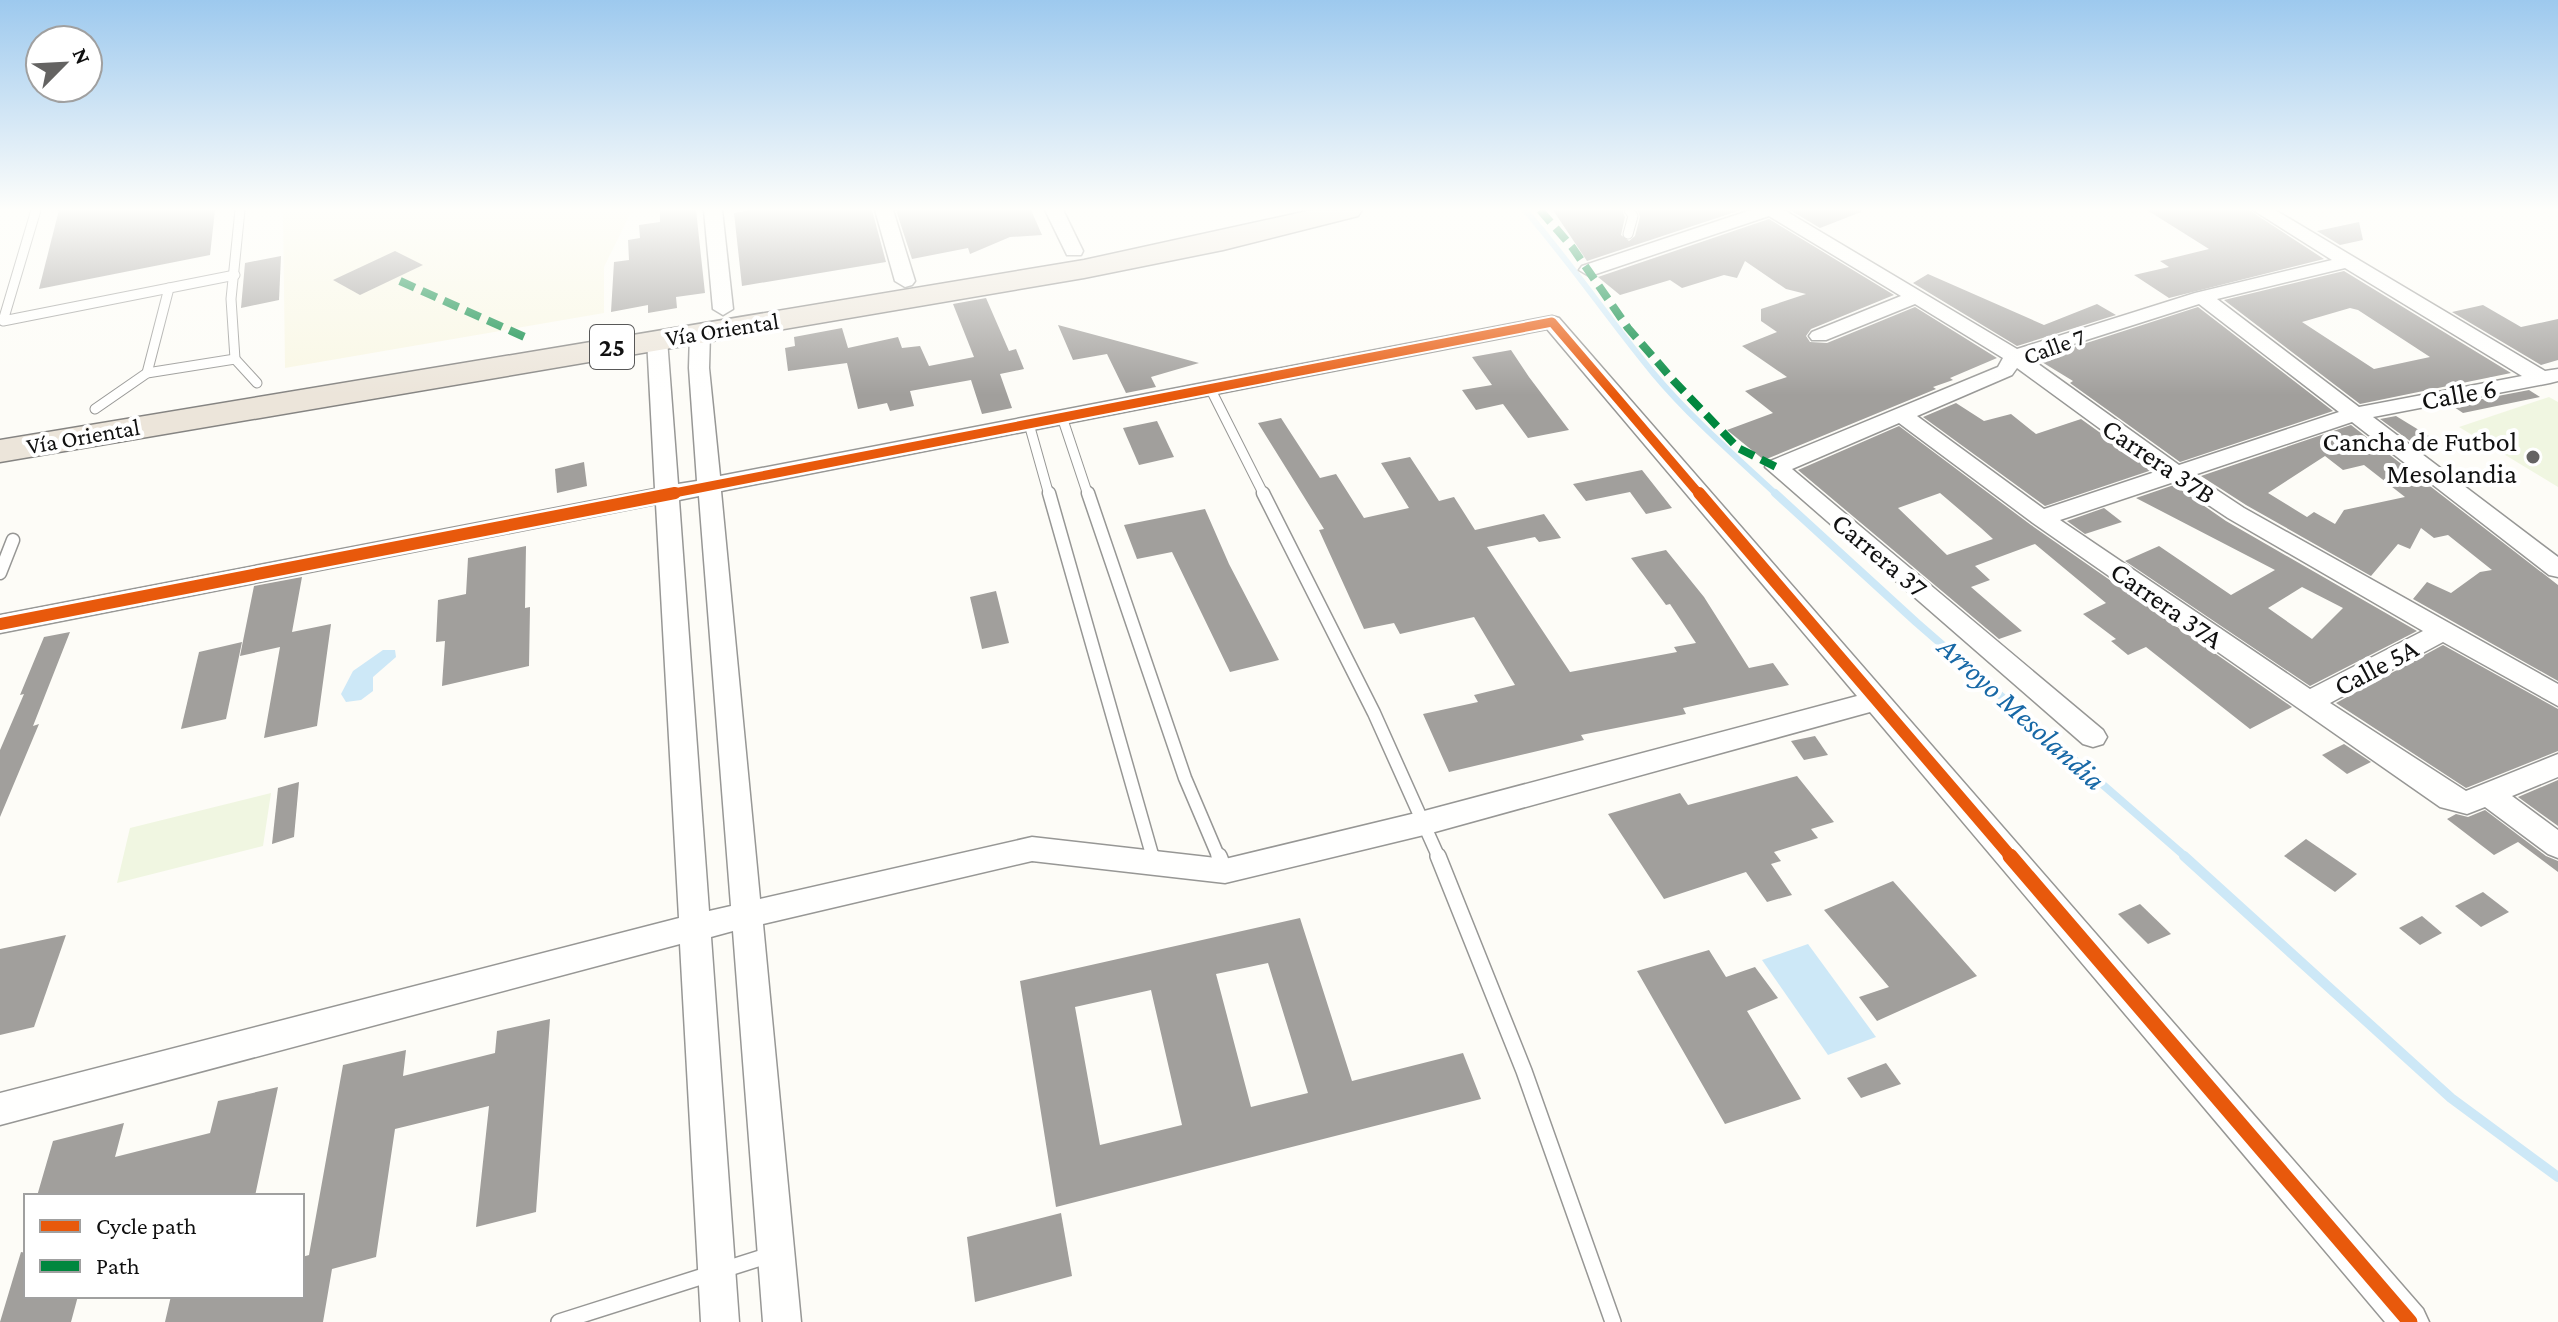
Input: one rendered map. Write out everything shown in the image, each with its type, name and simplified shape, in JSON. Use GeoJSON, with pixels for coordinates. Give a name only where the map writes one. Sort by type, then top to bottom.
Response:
{"type":"FeatureCollection","features":[{"type":"Feature","properties":{"kind":"highway","name":"Vía Oriental"},"geometry":{"type":"LineString","coordinates":[[0,424],[95,409],[246,371],[723,309],[957,272]]}},
{"type":"Feature","properties":{"kind":"highway","name":"Vía Oriental"},"geometry":{"type":"LineString","coordinates":[[0,451],[1057,272]]}},
{"type":"Feature","properties":{"kind":"street"},"geometry":{"type":"LineString","coordinates":[[719,272],[723,309]]}},
{"type":"Feature","properties":{"kind":"street"},"geometry":{"type":"LineString","coordinates":[[902,272],[905,281]]}},
{"type":"Feature","properties":{"kind":"street","name":"Carrera 37B"},"geometry":{"type":"LineString","coordinates":[[1876,272],[2015,356],[2176,475],[2558,696]]}},
{"type":"Feature","properties":{"kind":"street","name":"Calle 7"},"geometry":{"type":"LineString","coordinates":[[1776,467],[2005,371],[2015,356],[2202,297],[2307,272]]}},
{"type":"Feature","properties":{"kind":"street"},"geometry":{"type":"LineString","coordinates":[[2364,272],[2550,377]]}},
{"type":"Feature","properties":{"kind":"street"},"geometry":{"type":"LineString","coordinates":[[1819,336],[1918,296]]}},
{"type":"Feature","properties":{"kind":"street"},"geometry":{"type":"LineString","coordinates":[[2202,297],[2558,569]]}},
{"type":"Feature","properties":{"kind":"street"},"geometry":{"type":"LineString","coordinates":[[0,624],[1552,322],[2410,1322]]}},
{"type":"Feature","properties":{"kind":"street"},"geometry":{"type":"LineString","coordinates":[[700,333],[699,368],[782,1322]]}},
{"type":"Feature","properties":{"kind":"street"},"geometry":{"type":"LineString","coordinates":[[657,339],[720,1322]]}},
{"type":"Feature","properties":{"kind":"street","name":"Calle 6"},"geometry":{"type":"LineString","coordinates":[[2041,518],[2355,414],[2550,377]]}},
{"type":"Feature","properties":{"kind":"street","name":"Carrera 37A"},"geometry":{"type":"LineString","coordinates":[[1903,416],[2041,518],[2433,790],[2467,803],[2558,765]]}},
{"type":"Feature","properties":{"kind":"street","name":"Carrera 37"},"geometry":{"type":"LineString","coordinates":[[1776,467],[2093,737]]}},
{"type":"Feature","properties":{"kind":"street","name":"Calle 5A"},"geometry":{"type":"LineString","coordinates":[[2309,702],[2443,631]]}},
{"type":"Feature","properties":{"kind":"street"},"geometry":{"type":"LineString","coordinates":[[0,1109],[696,927],[747,918],[1032,849],[1225,871],[1424,823],[1877,700]]}},
{"type":"Feature","properties":{"kind":"street"},"geometry":{"type":"LineString","coordinates":[[2488,794],[2558,846]]}},
{"type":"Feature","properties":{"kind":"lane"},"geometry":{"type":"LineString","coordinates":[[18,272],[3,321],[235,275]]}},
{"type":"Feature","properties":{"kind":"lane"},"geometry":{"type":"LineString","coordinates":[[95,409],[147,373],[246,371],[231,299],[235,272]]}},
{"type":"Feature","properties":{"kind":"lane"},"geometry":{"type":"LineString","coordinates":[[147,373],[169,288]]}},
{"type":"Feature","properties":{"kind":"lane"},"geometry":{"type":"LineString","coordinates":[[1210,388],[1424,823],[1569,1187],[1613,1322]]}},
{"type":"Feature","properties":{"kind":"lane"},"geometry":{"type":"LineString","coordinates":[[1062,417],[1185,778],[1225,871]]}},
{"type":"Feature","properties":{"kind":"lane"},"geometry":{"type":"LineString","coordinates":[[1029,424],[1154,864]]}},
{"type":"Feature","properties":{"kind":"lane"},"geometry":{"type":"LineString","coordinates":[[0,543],[13,540],[0,573]]}},
{"type":"Feature","properties":{"kind":"lane"},"geometry":{"type":"LineString","coordinates":[[559,1322],[776,1253]]}},
{"type":"Feature","properties":{"kind":"shaded area"},"geometry":{"type":"Polygon","coordinates":[[[284,272],[604,272],[604,313],[285,368],[284,272]]]}},
{"type":"Feature","properties":{"kind":"green space","name":"Cancha de Futbol Mesolandia"},"geometry":{"type":"Polygon","coordinates":[[[2549,397],[2558,402],[2558,487],[2459,427],[2549,397]]]}},
{"type":"Feature","properties":{"kind":"green space"},"geometry":{"type":"Polygon","coordinates":[[[271,793],[263,846],[117,883],[130,828],[271,793]]]}},
{"type":"Feature","properties":{"kind":"water"},"geometry":{"type":"Polygon","coordinates":[[[383,650],[395,650],[396,657],[373,677],[373,691],[361,700],[346,702],[341,694],[353,671],[383,650]]]}},
{"type":"Feature","properties":{"kind":"water"},"geometry":{"type":"Polygon","coordinates":[[[1808,944],[1876,1037],[1828,1055],[1762,960],[1808,944]]]}},
{"type":"Feature","properties":{"kind":"building"},"geometry":{"type":"Polygon","coordinates":[[[43,272],[126,272],[39,289],[43,272]]]}},
{"type":"Feature","properties":{"kind":"building"},"geometry":{"type":"Polygon","coordinates":[[[244,272],[280,272],[279,300],[241,308],[244,272]]]}},
{"type":"Feature","properties":{"kind":"building"},"geometry":{"type":"Polygon","coordinates":[[[351,272],[409,272],[360,295],[333,280],[351,272]]]}},
{"type":"Feature","properties":{"kind":"building"},"geometry":{"type":"Polygon","coordinates":[[[613,272],[703,272],[705,293],[676,297],[677,308],[648,313],[648,305],[611,312],[613,272]]]}},
{"type":"Feature","properties":{"kind":"building"},"geometry":{"type":"Polygon","coordinates":[[[740,272],[828,272],[742,286],[740,272]]]}},
{"type":"Feature","properties":{"kind":"building"},"geometry":{"type":"Polygon","coordinates":[[[1614,272],[1740,272],[1737,278],[1724,275],[1682,288],[1670,280],[1620,295],[1598,277],[1614,272]]]}},
{"type":"Feature","properties":{"kind":"building"},"geometry":{"type":"Polygon","coordinates":[[[1761,272],[1856,272],[1894,295],[1811,329],[1806,336],[1810,342],[1827,343],[1915,307],[1997,358],[1933,387],[1936,389],[1764,460],[1727,430],[1773,413],[1745,391],[1787,377],[1742,346],[1777,332],[1761,321],[1761,309],[1806,294],[1786,289],[1761,272]]]}},
{"type":"Feature","properties":{"kind":"building"},"geometry":{"type":"Polygon","coordinates":[[[2148,272],[2274,272],[2169,298],[2134,275],[2148,272]]]}},
{"type":"Feature","properties":{"kind":"building"},"geometry":{"type":"Polygon","coordinates":[[[2345,272],[2511,373],[2360,404],[2224,300],[2345,272]],[[2350,308],[2302,322],[2374,369],[2430,357],[2358,310],[2350,308]]]}},
{"type":"Feature","properties":{"kind":"building"},"geometry":{"type":"Polygon","coordinates":[[[1928,274],[2044,325],[2097,304],[2116,315],[2017,346],[1913,283],[1928,274]]]}},
{"type":"Feature","properties":{"kind":"building"},"geometry":{"type":"Polygon","coordinates":[[[986,298],[1009,351],[1016,349],[1024,369],[1000,374],[1012,408],[982,414],[971,380],[910,391],[914,406],[890,411],[887,403],[858,409],[847,363],[788,371],[785,348],[795,346],[794,337],[842,328],[848,348],[898,337],[902,348],[920,346],[929,366],[974,357],[953,304],[986,298]]]}},
{"type":"Feature","properties":{"kind":"building"},"geometry":{"type":"Polygon","coordinates":[[[2483,305],[2521,327],[2558,319],[2558,360],[2541,365],[2452,312],[2483,305]]]}},
{"type":"Feature","properties":{"kind":"building"},"geometry":{"type":"Polygon","coordinates":[[[2198,307],[2333,411],[2180,462],[2070,383],[2073,381],[2037,359],[2198,307]]]}},
{"type":"Feature","properties":{"kind":"building"},"geometry":{"type":"Polygon","coordinates":[[[1058,325],[1199,363],[1151,377],[1156,387],[1126,393],[1107,354],[1073,360],[1058,325]]]}},
{"type":"Feature","properties":{"kind":"building"},"geometry":{"type":"Polygon","coordinates":[[[1511,350],[1569,430],[1528,438],[1503,404],[1476,410],[1462,390],[1492,385],[1472,357],[1511,350]]]}},
{"type":"Feature","properties":{"kind":"building"},"geometry":{"type":"Polygon","coordinates":[[[2529,390],[2540,397],[2463,413],[2451,405],[2529,390]]]}},
{"type":"Feature","properties":{"kind":"building"},"geometry":{"type":"Polygon","coordinates":[[[1956,403],[1984,421],[2011,414],[2036,434],[2081,419],[2152,470],[2045,506],[1923,417],[1956,403]]]}},
{"type":"Feature","properties":{"kind":"building"},"geometry":{"type":"Polygon","coordinates":[[[2396,416],[2432,438],[2414,444],[2380,419],[2396,416]]]}},
{"type":"Feature","properties":{"kind":"building"},"geometry":{"type":"Polygon","coordinates":[[[1281,418],[1320,478],[1336,474],[1364,518],[1409,508],[1381,463],[1410,457],[1439,501],[1454,497],[1475,530],[1544,514],[1561,538],[1539,542],[1535,537],[1487,547],[1570,672],[1677,652],[1674,647],[1696,643],[1670,604],[1666,605],[1631,558],[1666,550],[1704,597],[1749,668],[1773,663],[1789,685],[1683,708],[1686,714],[1581,735],[1584,740],[1449,772],[1423,714],[1478,702],[1474,695],[1515,685],[1474,617],[1400,634],[1394,623],[1364,629],[1319,530],[1324,529],[1258,423],[1281,418]]]}},
{"type":"Feature","properties":{"kind":"building"},"geometry":{"type":"Polygon","coordinates":[[[1157,421],[1174,457],[1139,465],[1123,428],[1157,421]]]}},
{"type":"Feature","properties":{"kind":"building"},"geometry":{"type":"Polygon","coordinates":[[[2351,425],[2558,585],[2558,681],[2413,599],[2427,582],[2451,593],[2480,572],[2492,570],[2448,535],[2434,538],[2421,528],[2410,549],[2398,544],[2371,576],[2201,476],[2351,425]],[[2325,456],[2268,493],[2307,517],[2314,512],[2335,524],[2344,510],[2405,497],[2364,465],[2343,470],[2325,456]]]}},
{"type":"Feature","properties":{"kind":"building"},"geometry":{"type":"Polygon","coordinates":[[[1899,426],[2031,525],[2292,707],[2250,729],[2146,647],[2128,655],[2111,641],[2116,639],[2083,614],[2106,603],[2035,544],[1975,566],[1990,580],[1971,587],[2022,631],[1999,639],[1798,470],[1899,426]],[[1940,493],[1898,508],[1947,555],[1993,539],[1940,493]]]}},
{"type":"Feature","properties":{"kind":"building"},"geometry":{"type":"Polygon","coordinates":[[[584,462],[587,486],[557,493],[555,469],[584,462]]]}},
{"type":"Feature","properties":{"kind":"building"},"geometry":{"type":"Polygon","coordinates":[[[1642,470],[1672,508],[1646,514],[1630,492],[1586,501],[1573,484],[1642,470]]]}},
{"type":"Feature","properties":{"kind":"building"},"geometry":{"type":"Polygon","coordinates":[[[2174,485],[2226,521],[2417,631],[2310,686],[2125,561],[2159,546],[2231,595],[2275,570],[2136,498],[2174,485]],[[2302,587],[2268,608],[2312,639],[2343,608],[2302,587]]]}},
{"type":"Feature","properties":{"kind":"building"},"geometry":{"type":"Polygon","coordinates":[[[2104,508],[2122,522],[2085,534],[2067,521],[2104,508]]]}},
{"type":"Feature","properties":{"kind":"building"},"geometry":{"type":"Polygon","coordinates":[[[1205,509],[1229,564],[1279,660],[1230,672],[1172,552],[1137,559],[1124,525],[1205,509]]]}},
{"type":"Feature","properties":{"kind":"building"},"geometry":{"type":"Polygon","coordinates":[[[526,546],[525,608],[530,607],[529,666],[442,686],[445,641],[436,642],[438,600],[466,594],[468,558],[526,546]]]}},
{"type":"Feature","properties":{"kind":"building"},"geometry":{"type":"Polygon","coordinates":[[[302,577],[292,632],[331,624],[317,726],[264,738],[280,647],[240,656],[254,586],[302,577]]]}},
{"type":"Feature","properties":{"kind":"building"},"geometry":{"type":"Polygon","coordinates":[[[996,591],[1009,643],[982,649],[970,597],[996,591]]]}},
{"type":"Feature","properties":{"kind":"building"},"geometry":{"type":"Polygon","coordinates":[[[70,632],[33,726],[39,724],[0,817],[0,750],[24,694],[20,695],[44,637],[70,632]]]}},
{"type":"Feature","properties":{"kind":"building"},"geometry":{"type":"Polygon","coordinates":[[[242,642],[226,719],[181,729],[199,652],[242,642]]]}},
{"type":"Feature","properties":{"kind":"building"},"geometry":{"type":"Polygon","coordinates":[[[2443,645],[2558,709],[2558,751],[2466,788],[2336,703],[2443,645]]]}},
{"type":"Feature","properties":{"kind":"building"},"geometry":{"type":"Polygon","coordinates":[[[1815,736],[1828,755],[1804,760],[1791,741],[1815,736]]]}},
{"type":"Feature","properties":{"kind":"building"},"geometry":{"type":"Polygon","coordinates":[[[2344,744],[2371,762],[2347,774],[2322,755],[2344,744]]]}},
{"type":"Feature","properties":{"kind":"building"},"geometry":{"type":"Polygon","coordinates":[[[1797,776],[1834,822],[1811,829],[1818,838],[1774,852],[1781,861],[1771,864],[1792,895],[1767,902],[1746,872],[1664,899],[1608,814],[1680,793],[1688,805],[1797,776]]]}},
{"type":"Feature","properties":{"kind":"building"},"geometry":{"type":"Polygon","coordinates":[[[2558,780],[2558,826],[2518,797],[2558,780]]]}},
{"type":"Feature","properties":{"kind":"building"},"geometry":{"type":"Polygon","coordinates":[[[299,782],[294,837],[272,844],[278,788],[299,782]]]}},
{"type":"Feature","properties":{"kind":"building"},"geometry":{"type":"Polygon","coordinates":[[[2485,810],[2546,856],[2558,861],[2558,872],[2518,842],[2494,855],[2447,819],[2456,814],[2468,817],[2485,810]]]}},
{"type":"Feature","properties":{"kind":"building"},"geometry":{"type":"Polygon","coordinates":[[[2306,839],[2357,874],[2335,892],[2284,856],[2306,839]]]}},
{"type":"Feature","properties":{"kind":"building"},"geometry":{"type":"Polygon","coordinates":[[[1893,881],[1977,976],[1877,1021],[1859,997],[1889,987],[1824,910],[1893,881]]]}},
{"type":"Feature","properties":{"kind":"building"},"geometry":{"type":"Polygon","coordinates":[[[2483,892],[2509,912],[2481,927],[2455,906],[2483,892]]]}},
{"type":"Feature","properties":{"kind":"building"},"geometry":{"type":"Polygon","coordinates":[[[2140,904],[2171,934],[2148,944],[2118,914],[2140,904]]]}},
{"type":"Feature","properties":{"kind":"building"},"geometry":{"type":"Polygon","coordinates":[[[2422,916],[2442,933],[2420,945],[2399,928],[2422,916]]]}},
{"type":"Feature","properties":{"kind":"building"},"geometry":{"type":"Polygon","coordinates":[[[1300,918],[1352,1081],[1463,1053],[1481,1099],[1056,1207],[1020,981],[1300,918]],[[1268,963],[1216,974],[1251,1107],[1308,1093],[1268,963]],[[1151,990],[1075,1007],[1100,1145],[1182,1125],[1151,990]]]}},
{"type":"Feature","properties":{"kind":"building"},"geometry":{"type":"Polygon","coordinates":[[[66,935],[34,1027],[0,1035],[0,949],[66,935]]]}},
{"type":"Feature","properties":{"kind":"building"},"geometry":{"type":"Polygon","coordinates":[[[1709,950],[1726,977],[1755,967],[1778,998],[1747,1011],[1801,1099],[1725,1124],[1637,971],[1709,950]]]}},
{"type":"Feature","properties":{"kind":"building"},"geometry":{"type":"Polygon","coordinates":[[[550,1019],[536,1212],[476,1227],[489,1106],[395,1129],[376,1257],[332,1269],[323,1322],[165,1322],[171,1298],[304,1298],[304,1256],[309,1255],[343,1065],[406,1050],[403,1076],[495,1053],[497,1031],[550,1019]]]}},
{"type":"Feature","properties":{"kind":"building"},"geometry":{"type":"Polygon","coordinates":[[[1886,1063],[1901,1084],[1861,1098],[1847,1078],[1886,1063]]]}},
{"type":"Feature","properties":{"kind":"building"},"geometry":{"type":"Polygon","coordinates":[[[278,1087],[255,1194],[38,1194],[53,1141],[124,1123],[115,1157],[210,1133],[218,1101],[278,1087]]]}},
{"type":"Feature","properties":{"kind":"building"},"geometry":{"type":"Polygon","coordinates":[[[1061,1213],[1072,1276],[975,1302],[967,1237],[1061,1213]]]}},
{"type":"Feature","properties":{"kind":"building"},"geometry":{"type":"Polygon","coordinates":[[[21,1252],[24,1253],[24,1298],[77,1298],[71,1322],[0,1322],[21,1252]]]}},
{"type":"Feature","properties":{"kind":"waterway","name":"Arroyo Mesolandia"},"geometry":{"type":"LineString","coordinates":[[1574,272],[1668,390],[1777,495]]}},
{"type":"Feature","properties":{"kind":"waterway","name":"Arroyo Mesolandia"},"geometry":{"type":"LineString","coordinates":[[1775,493],[1916,622],[2187,858]]}},
{"type":"Feature","properties":{"kind":"waterway","name":"Arroyo Mesolandia"},"geometry":{"type":"LineString","coordinates":[[2184,856],[2451,1098],[2558,1177]]}},
{"type":"Feature","properties":{"kind":"marked path"},"geometry":{"type":"LineString","coordinates":[[1589,272],[1628,328],[1723,433],[1756,460],[1776,467]]}},
{"type":"Feature","properties":{"kind":"marked path"},"geometry":{"type":"LineString","coordinates":[[400,281],[503,330],[529,339]]}},
{"type":"Feature","properties":{"kind":"cycle path"},"geometry":{"type":"LineString","coordinates":[[0,624],[1552,322],[2410,1322]]}},
{"type":"Feature","properties":{"kind":"place","name":"Cancha de Futbol Mesolandia"},"geometry":{"type":"Point","coordinates":[2533,457]}}]}
